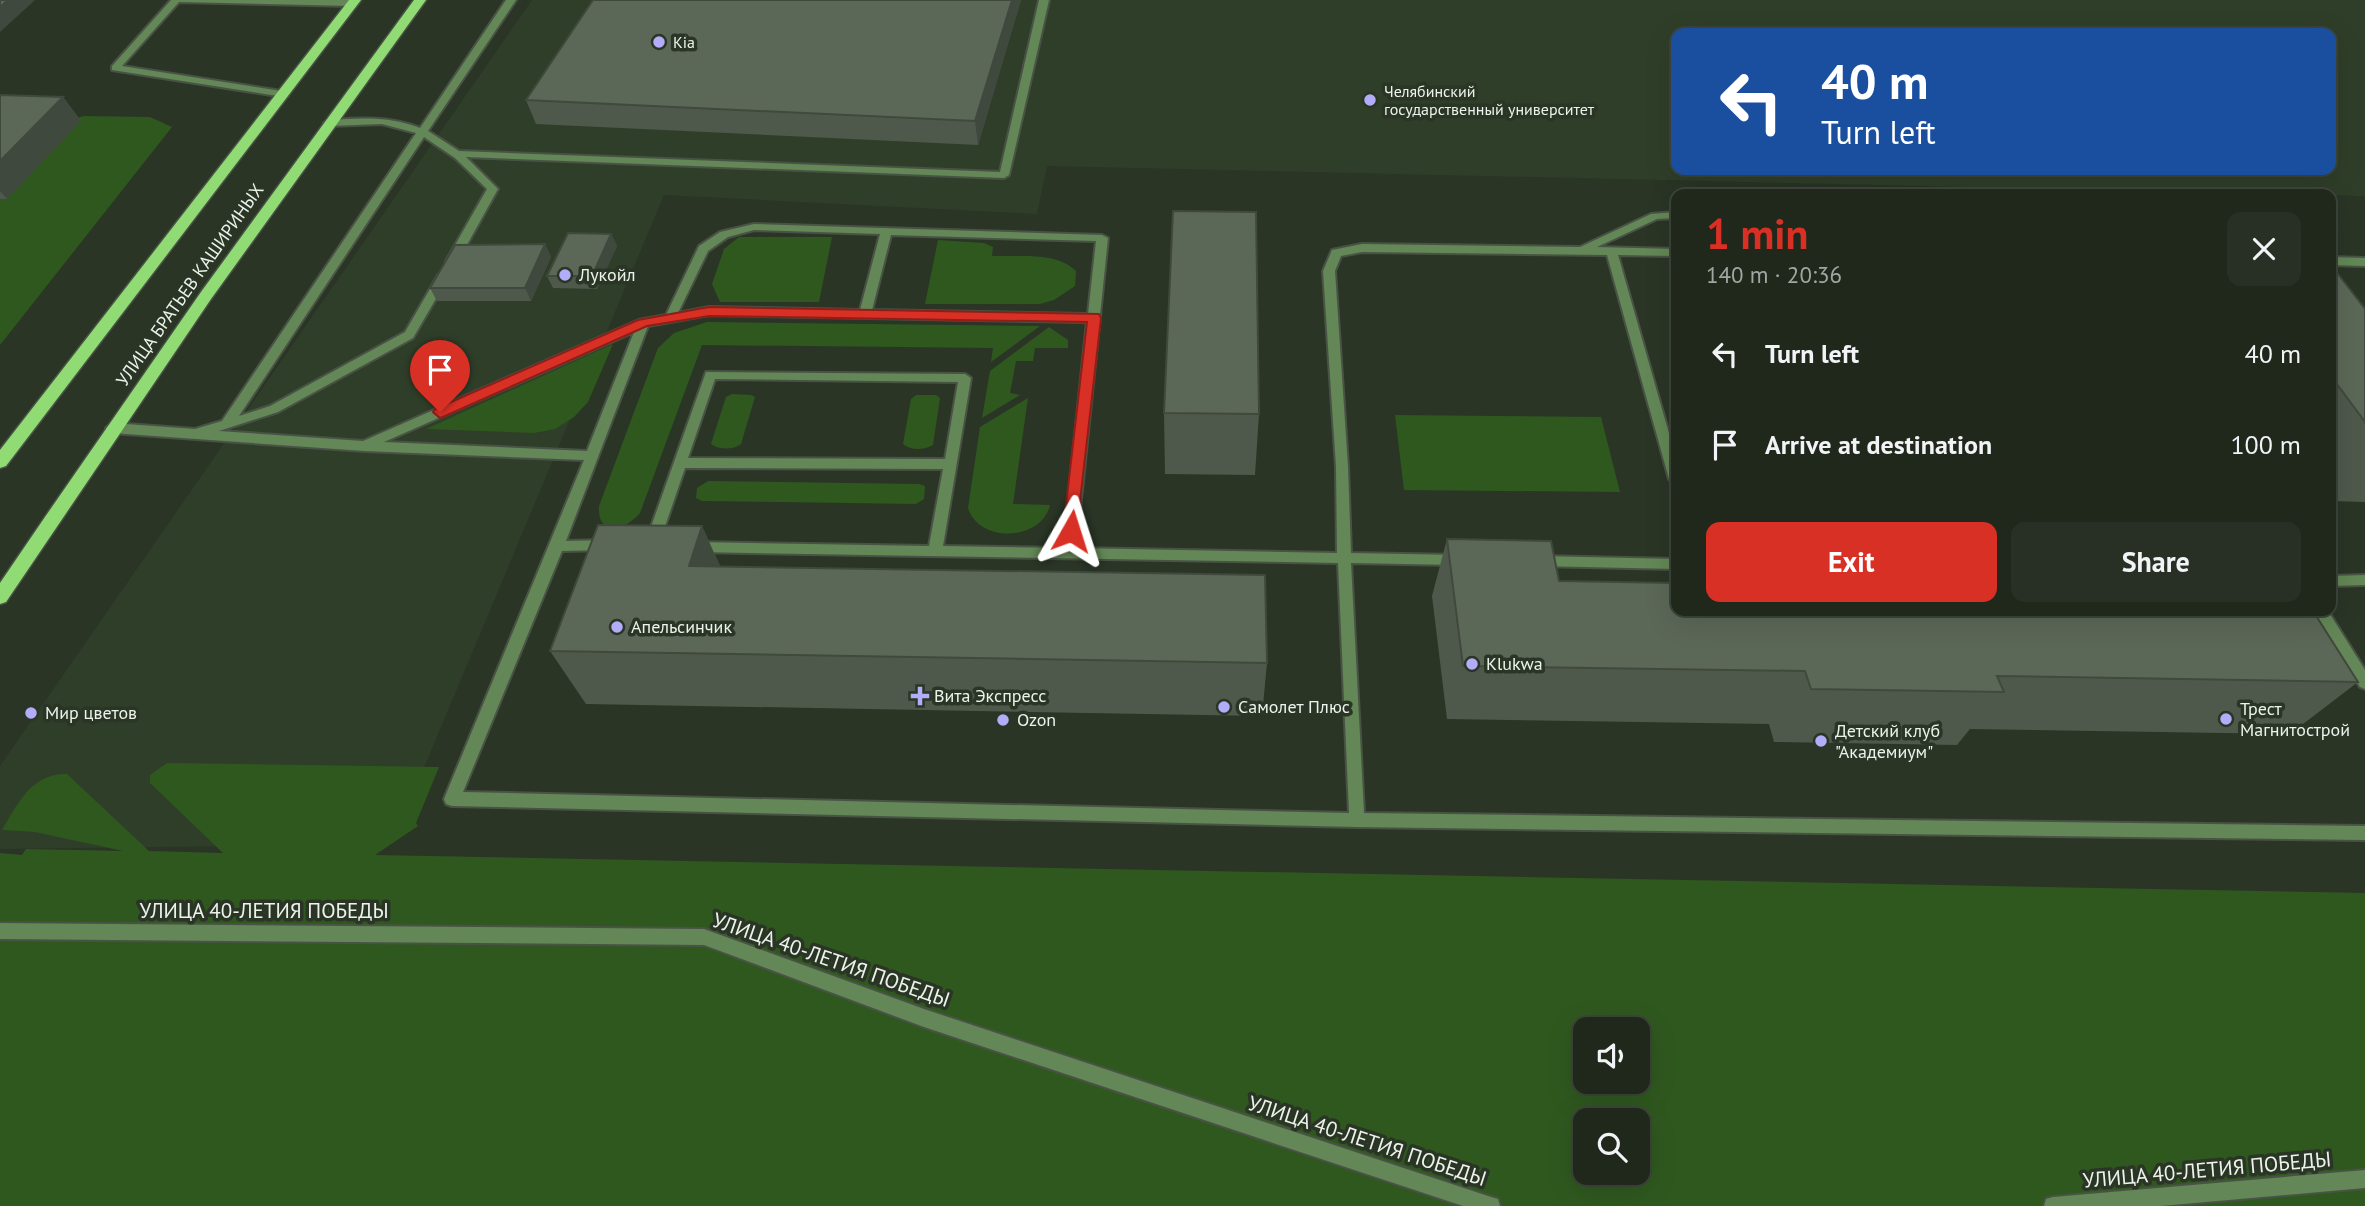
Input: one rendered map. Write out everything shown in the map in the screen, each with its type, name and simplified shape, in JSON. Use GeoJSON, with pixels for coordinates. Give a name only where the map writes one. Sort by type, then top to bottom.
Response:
{"type":"FeatureCollection","features":[{"type":"Feature","properties":{"kind":"main road","name":"УЛИЦА БРАТЬЕВ КАШИРИНЫХ"},"geometry":{"type":"LineString","coordinates":[[0,597],[112,428],[420,0]]}},
{"type":"Feature","properties":{"kind":"main road","name":"УЛИЦА БРАТЬЕВ КАШИРИНЫХ"},"geometry":{"type":"LineString","coordinates":[[0,463],[354,1]]}},
{"type":"Feature","properties":{"kind":"street"},"geometry":{"type":"LineString","coordinates":[[176,0],[115,68],[284,94]]}},
{"type":"Feature","properties":{"kind":"street"},"geometry":{"type":"LineString","coordinates":[[182,0],[354,1]]}},
{"type":"Feature","properties":{"kind":"street"},"geometry":{"type":"LineString","coordinates":[[226,425],[511,0]]}},
{"type":"Feature","properties":{"kind":"street"},"geometry":{"type":"LineString","coordinates":[[460,154],[1004,175],[1044,0]]}},
{"type":"Feature","properties":{"kind":"street"},"geometry":{"type":"LineString","coordinates":[[198,433],[274,409],[410,335],[493,189],[460,154],[422,130],[387,121],[329,123]]}},
{"type":"Feature","properties":{"kind":"street"},"geometry":{"type":"LineString","coordinates":[[1577,252],[1655,216],[1671,215]]}},
{"type":"Feature","properties":{"kind":"street"},"geometry":{"type":"LineString","coordinates":[[671,316],[703,249],[724,234],[754,227],[1102,239],[1069,552]]}},
{"type":"Feature","properties":{"kind":"street"},"geometry":{"type":"LineString","coordinates":[[865,313],[887,230]]}},
{"type":"Feature","properties":{"kind":"street"},"geometry":{"type":"LineString","coordinates":[[1357,820],[1346,627],[1342,467],[1329,271],[1336,253],[1362,248],[1671,252]]}},
{"type":"Feature","properties":{"kind":"street"},"geometry":{"type":"LineString","coordinates":[[1612,252],[1671,461]]}},
{"type":"Feature","properties":{"kind":"street"},"geometry":{"type":"LineString","coordinates":[[2336,261],[2365,262]]}},
{"type":"Feature","properties":{"kind":"street"},"geometry":{"type":"LineString","coordinates":[[364,446],[643,323],[671,316],[709,311],[1094,318]]}},
{"type":"Feature","properties":{"kind":"street"},"geometry":{"type":"LineString","coordinates":[[643,323],[557,546],[452,799],[1357,820],[2365,833]]}},
{"type":"Feature","properties":{"kind":"street"},"geometry":{"type":"LineString","coordinates":[[935,552],[965,378],[710,375],[680,463],[659,546],[935,552],[1472,560]]}},
{"type":"Feature","properties":{"kind":"street"},"geometry":{"type":"LineString","coordinates":[[112,428],[364,446],[590,456]]}},
{"type":"Feature","properties":{"kind":"street"},"geometry":{"type":"LineString","coordinates":[[680,463],[950,464]]}},
{"type":"Feature","properties":{"kind":"street"},"geometry":{"type":"LineString","coordinates":[[557,546],[618,545]]}},
{"type":"Feature","properties":{"kind":"street"},"geometry":{"type":"LineString","coordinates":[[1527,561],[1671,564]]}},
{"type":"Feature","properties":{"kind":"street"},"geometry":{"type":"LineString","coordinates":[[2336,580],[2365,580]]}},
{"type":"Feature","properties":{"kind":"street"},"geometry":{"type":"LineString","coordinates":[[2324,616],[2365,683]]}},
{"type":"Feature","properties":{"kind":"street","name":"УЛИЦА 40-ЛЕТИЯ ПОБЕДЫ"},"geometry":{"type":"LineString","coordinates":[[0,931],[704,937],[924,1018],[1491,1206]]}},
{"type":"Feature","properties":{"kind":"street","name":"УЛИЦА 40-ЛЕТИЯ ПОБЕДЫ"},"geometry":{"type":"LineString","coordinates":[[2053,1206],[2365,1179]]}},
{"type":"Feature","properties":{"kind":"shaded area"},"geometry":{"type":"Polygon","coordinates":[[[532,0],[2365,0],[2365,196],[2336,195],[2336,189],[2057,189],[1047,166],[1037,214],[664,195],[392,844],[0,849],[0,766],[532,0]]]}},
{"type":"Feature","properties":{"kind":"green space"},"geometry":{"type":"Polygon","coordinates":[[[83,116],[150,117],[172,127],[0,345],[0,181],[50,129],[83,116]]]}},
{"type":"Feature","properties":{"kind":"green space"},"geometry":{"type":"Polygon","coordinates":[[[739,237],[832,237],[819,302],[720,302],[712,284],[724,249],[739,237]]]}},
{"type":"Feature","properties":{"kind":"green space"},"geometry":{"type":"Polygon","coordinates":[[[938,240],[984,243],[993,247],[992,256],[1036,256],[1058,260],[1076,271],[1075,286],[1054,300],[1040,304],[925,304],[938,240]]]}},
{"type":"Feature","properties":{"kind":"green space"},"geometry":{"type":"Polygon","coordinates":[[[707,322],[1040,326],[991,362],[993,348],[702,345],[640,513],[620,527],[607,527],[600,516],[599,506],[658,348],[674,333],[707,322]]]}},
{"type":"Feature","properties":{"kind":"green space"},"geometry":{"type":"Polygon","coordinates":[[[1049,327],[1068,340],[1068,348],[1035,348],[1033,361],[1016,361],[1010,393],[1020,395],[982,418],[990,371],[1049,327]]]}},
{"type":"Feature","properties":{"kind":"green space"},"geometry":{"type":"Polygon","coordinates":[[[613,344],[588,402],[574,417],[555,429],[534,433],[426,429],[613,344]]]}},
{"type":"Feature","properties":{"kind":"green space"},"geometry":{"type":"Polygon","coordinates":[[[732,394],[755,397],[741,444],[722,448],[711,444],[726,397],[732,394]]]}},
{"type":"Feature","properties":{"kind":"green space"},"geometry":{"type":"Polygon","coordinates":[[[916,395],[936,395],[940,398],[933,445],[918,449],[903,444],[911,399],[916,395]]]}},
{"type":"Feature","properties":{"kind":"green space"},"geometry":{"type":"Polygon","coordinates":[[[1028,398],[1013,504],[1050,505],[1045,517],[1035,526],[1010,534],[997,532],[984,528],[974,520],[968,508],[980,427],[1028,398]]]}},
{"type":"Feature","properties":{"kind":"green space"},"geometry":{"type":"Polygon","coordinates":[[[1395,415],[1601,417],[1620,492],[1404,490],[1395,415]]]}},
{"type":"Feature","properties":{"kind":"green space"},"geometry":{"type":"Polygon","coordinates":[[[708,481],[925,486],[924,499],[916,504],[702,501],[696,498],[697,488],[708,481]]]}},
{"type":"Feature","properties":{"kind":"green space"},"geometry":{"type":"Polygon","coordinates":[[[167,763],[439,767],[416,823],[418,826],[375,855],[2365,893],[2365,1206],[0,1206],[0,853],[22,855],[26,849],[123,851],[35,832],[2,830],[20,800],[35,784],[55,775],[67,774],[149,851],[223,853],[150,783],[150,775],[167,763]]]}},
{"type":"Feature","properties":{"kind":"building"},"geometry":{"type":"Polygon","coordinates":[[[593,0],[1012,0],[975,121],[526,100],[593,0]]]}},
{"type":"Feature","properties":{"kind":"building"},"geometry":{"type":"Polygon","coordinates":[[[0,95],[63,97],[0,161],[0,95]]]}},
{"type":"Feature","properties":{"kind":"building"},"geometry":{"type":"Polygon","coordinates":[[[1173,211],[1256,212],[1259,414],[1164,413],[1173,211]]]}},
{"type":"Feature","properties":{"kind":"building"},"geometry":{"type":"Polygon","coordinates":[[[568,233],[611,234],[592,276],[547,276],[568,233]]]}},
{"type":"Feature","properties":{"kind":"building"},"geometry":{"type":"Polygon","coordinates":[[[545,244],[525,288],[430,288],[455,245],[545,244]]]}},
{"type":"Feature","properties":{"kind":"building"},"geometry":{"type":"Polygon","coordinates":[[[2336,271],[2365,309],[2365,422],[2336,383],[2336,271]]]}},
{"type":"Feature","properties":{"kind":"building"},"geometry":{"type":"Polygon","coordinates":[[[598,525],[702,526],[689,566],[1265,575],[1267,663],[550,651],[598,525]]]}},
{"type":"Feature","properties":{"kind":"building"},"geometry":{"type":"Polygon","coordinates":[[[1447,539],[1551,541],[1559,581],[1671,583],[1671,616],[2316,616],[2358,682],[1997,676],[2004,692],[1811,689],[1805,671],[1463,666],[1447,539]]]}},
{"type":"Feature","properties":{"kind":"place","name":"Kia"},"geometry":{"type":"Point","coordinates":[659,42]}},
{"type":"Feature","properties":{"kind":"place","name":"Челябинский государственный университет"},"geometry":{"type":"Point","coordinates":[1370,100]}},
{"type":"Feature","properties":{"kind":"place","name":"Лукойл"},"geometry":{"type":"Point","coordinates":[565,275]}},
{"type":"Feature","properties":{"kind":"place","name":"Апельсинчик"},"geometry":{"type":"Point","coordinates":[617,627]}},
{"type":"Feature","properties":{"kind":"place","name":"Klukwa"},"geometry":{"type":"Point","coordinates":[1472,664]}},
{"type":"Feature","properties":{"kind":"place","name":"Вита Экспресс"},"geometry":{"type":"Point","coordinates":[920,696]}},
{"type":"Feature","properties":{"kind":"place","name":"Самолет Плюс"},"geometry":{"type":"Point","coordinates":[1224,707]}},
{"type":"Feature","properties":{"kind":"place","name":"Мир цветов"},"geometry":{"type":"Point","coordinates":[31,713]}},
{"type":"Feature","properties":{"kind":"place","name":"Трест Магнитострой"},"geometry":{"type":"Point","coordinates":[2226,719]}},
{"type":"Feature","properties":{"kind":"place","name":"Ozon"},"geometry":{"type":"Point","coordinates":[1003,720]}},
{"type":"Feature","properties":{"kind":"place","name":"Детский клуб \"Академиум\""},"geometry":{"type":"Point","coordinates":[1821,741]}},
{"type":"Feature","properties":{"kind":"route"},"geometry":{"type":"LineString","coordinates":[[440,412],[643,323],[671,316],[709,311],[1094,318],[1071,531]]}}]}
